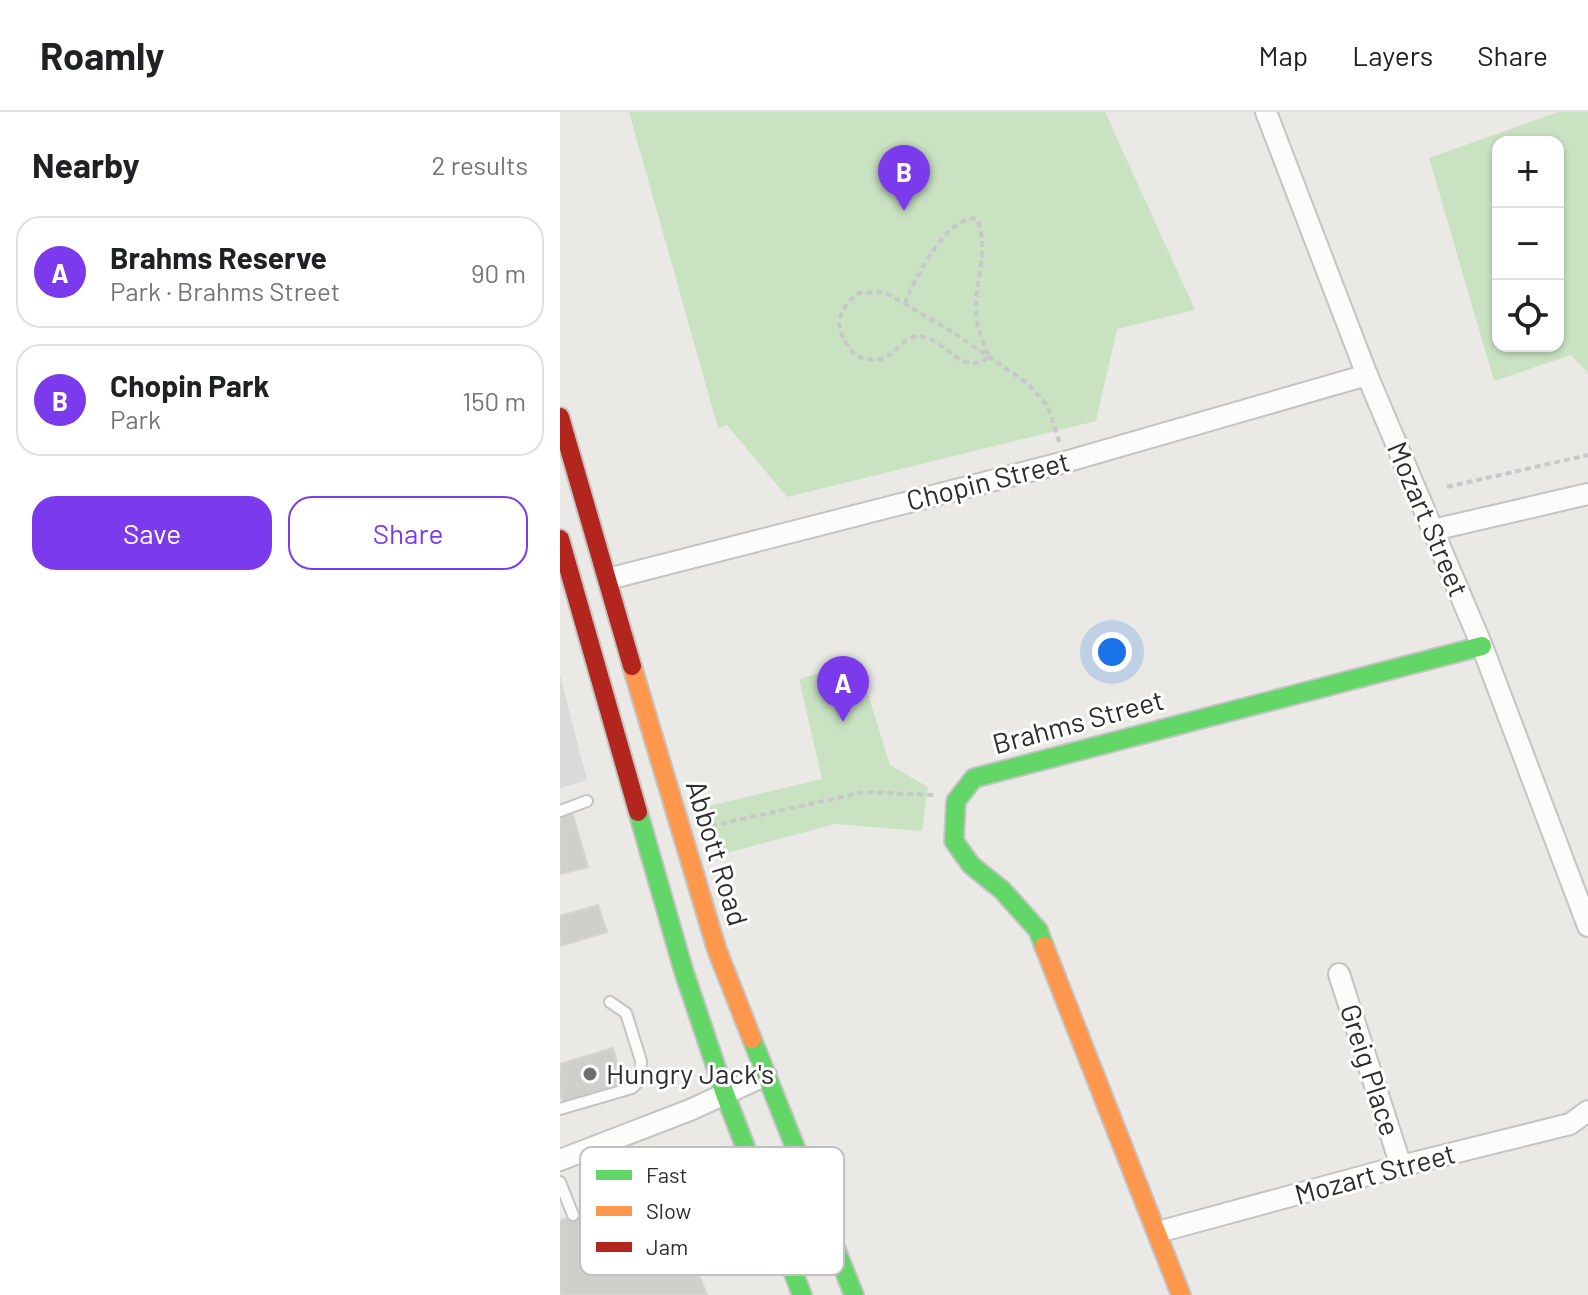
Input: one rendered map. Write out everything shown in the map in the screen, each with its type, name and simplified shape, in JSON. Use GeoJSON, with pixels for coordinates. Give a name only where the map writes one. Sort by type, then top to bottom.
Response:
{"type":"FeatureCollection","features":[{"type":"Feature","properties":{"kind":"main road","name":"Abbott Road"},"geometry":{"type":"LineString","coordinates":[[560,417],[676,820],[717,950],[795,1147]]}},
{"type":"Feature","properties":{"kind":"main road"},"geometry":{"type":"LineString","coordinates":[[560,539],[684,972],[745,1147]]}},
{"type":"Feature","properties":{"kind":"main road","name":"Brahms Street"},"geometry":{"type":"LineString","coordinates":[[956,801],[974,778],[1482,646]]}},
{"type":"Feature","properties":{"kind":"main road"},"geometry":{"type":"LineString","coordinates":[[956,801],[954,841],[971,865],[1002,890],[1038,930],[1181,1295]]}},
{"type":"Feature","properties":{"kind":"main road","name":"Abbott Road"},"geometry":{"type":"LineString","coordinates":[[844,1270],[854,1295]]}},
{"type":"Feature","properties":{"kind":"main road"},"geometry":{"type":"LineString","coordinates":[[794,1275],[802,1295]]}},
{"type":"Feature","properties":{"kind":"street","name":"Mozart Street"},"geometry":{"type":"LineString","coordinates":[[1266,112],[1367,375],[1482,646],[1588,926]]}},
{"type":"Feature","properties":{"kind":"street","name":"Chopin Street"},"geometry":{"type":"LineString","coordinates":[[608,579],[1065,462],[1367,375]]}},
{"type":"Feature","properties":{"kind":"street"},"geometry":{"type":"LineString","coordinates":[[1433,530],[1588,494]]}},
{"type":"Feature","properties":{"kind":"street","name":"Greig Place"},"geometry":{"type":"LineString","coordinates":[[1339,974],[1401,1166]]}},
{"type":"Feature","properties":{"kind":"street"},"geometry":{"type":"LineString","coordinates":[[594,1147],[690,1110],[766,1075]]}},
{"type":"Feature","properties":{"kind":"street","name":"Mozart Street"},"geometry":{"type":"LineString","coordinates":[[1158,1232],[1570,1124],[1588,1111]]}},
{"type":"Feature","properties":{"kind":"street"},"geometry":{"type":"LineString","coordinates":[[560,1160],[580,1152]]}},
{"type":"Feature","properties":{"kind":"lane"},"geometry":{"type":"LineString","coordinates":[[560,811],[587,801]]}},
{"type":"Feature","properties":{"kind":"lane"},"geometry":{"type":"LineString","coordinates":[[560,1109],[632,1088],[640,1080],[641,1061],[626,1013],[610,1002]]}},
{"type":"Feature","properties":{"kind":"lane"},"geometry":{"type":"LineString","coordinates":[[560,1182],[573,1215]]}},
{"type":"Feature","properties":{"kind":"path"},"geometry":{"type":"LineString","coordinates":[[905,304],[913,283],[944,237],[960,221],[971,217],[977,219],[981,230],[982,262],[976,313],[989,357]]}},
{"type":"Feature","properties":{"kind":"path"},"geometry":{"type":"LineString","coordinates":[[989,357],[980,364],[971,365],[920,336],[911,337],[881,359],[856,356],[844,343],[840,314],[847,302],[859,293],[884,292],[951,331],[989,357],[1027,383],[1048,406],[1057,431]]}},
{"type":"Feature","properties":{"kind":"path"},"geometry":{"type":"LineString","coordinates":[[1447,487],[1588,455]]}},
{"type":"Feature","properties":{"kind":"path"},"geometry":{"type":"LineString","coordinates":[[711,826],[864,792],[935,795],[956,801]]}},
{"type":"Feature","properties":{"kind":"shaded area"},"geometry":{"type":"Polygon","coordinates":[[[560,675],[587,780],[560,788],[560,675]]]}},
{"type":"Feature","properties":{"kind":"green space"},"geometry":{"type":"Polygon","coordinates":[[[629,112],[1105,112],[1195,310],[1117,329],[1096,421],[787,497],[727,425],[718,428],[629,112]]]}},
{"type":"Feature","properties":{"kind":"green space"},"geometry":{"type":"Polygon","coordinates":[[[1558,112],[1588,112],[1588,373],[1571,355],[1494,381],[1429,158],[1558,112]]]}},
{"type":"Feature","properties":{"kind":"green space"},"geometry":{"type":"Polygon","coordinates":[[[858,662],[890,765],[928,787],[922,831],[835,824],[723,854],[709,806],[822,779],[799,679],[858,662]]]}},
{"type":"Feature","properties":{"kind":"building"},"geometry":{"type":"Polygon","coordinates":[[[572,812],[588,867],[560,874],[560,815],[572,812]]]}},
{"type":"Feature","properties":{"kind":"building"},"geometry":{"type":"Polygon","coordinates":[[[598,905],[607,932],[560,946],[560,916],[598,905]]]}},
{"type":"Feature","properties":{"kind":"building","name":"Hungry Jack's"},"geometry":{"type":"Polygon","coordinates":[[[613,1048],[623,1085],[563,1103],[560,1064],[613,1048]]]}},
{"type":"Feature","properties":{"kind":"building"},"geometry":{"type":"Polygon","coordinates":[[[580,1213],[580,1275],[699,1275],[707,1295],[560,1295],[560,1221],[580,1213]]]}},
{"type":"Feature","properties":{"kind":"traffic: fast"},"geometry":{"type":"LineString","coordinates":[[1044,946],[1038,930],[1002,890],[971,865],[954,841],[956,801],[974,778],[1482,646]]}},
{"type":"Feature","properties":{"kind":"traffic: fast"},"geometry":{"type":"LineString","coordinates":[[638,812],[684,972],[745,1147]]}},
{"type":"Feature","properties":{"kind":"traffic: fast"},"geometry":{"type":"LineString","coordinates":[[752,1039],[795,1147]]}},
{"type":"Feature","properties":{"kind":"traffic: fast"},"geometry":{"type":"LineString","coordinates":[[844,1270],[854,1295]]}},
{"type":"Feature","properties":{"kind":"traffic: fast"},"geometry":{"type":"LineString","coordinates":[[794,1275],[802,1295]]}},
{"type":"Feature","properties":{"kind":"traffic: slow"},"geometry":{"type":"LineString","coordinates":[[632,666],[717,950],[752,1039]]}},
{"type":"Feature","properties":{"kind":"traffic: slow"},"geometry":{"type":"LineString","coordinates":[[1044,946],[1181,1295]]}},
{"type":"Feature","properties":{"kind":"traffic: jam"},"geometry":{"type":"LineString","coordinates":[[560,417],[632,666]]}},
{"type":"Feature","properties":{"kind":"traffic: jam"},"geometry":{"type":"LineString","coordinates":[[560,539],[638,812]]}},
{"type":"Feature","properties":{"kind":"place","name":"Chopin Park"},"geometry":{"type":"Point","coordinates":[904,211]}},
{"type":"Feature","properties":{"kind":"place","name":"Brahms Reserve"},"geometry":{"type":"Point","coordinates":[843,722]}},
{"type":"Feature","properties":{"kind":"place","name":"Hungry Jack's"},"geometry":{"type":"Point","coordinates":[590,1074]}}]}
